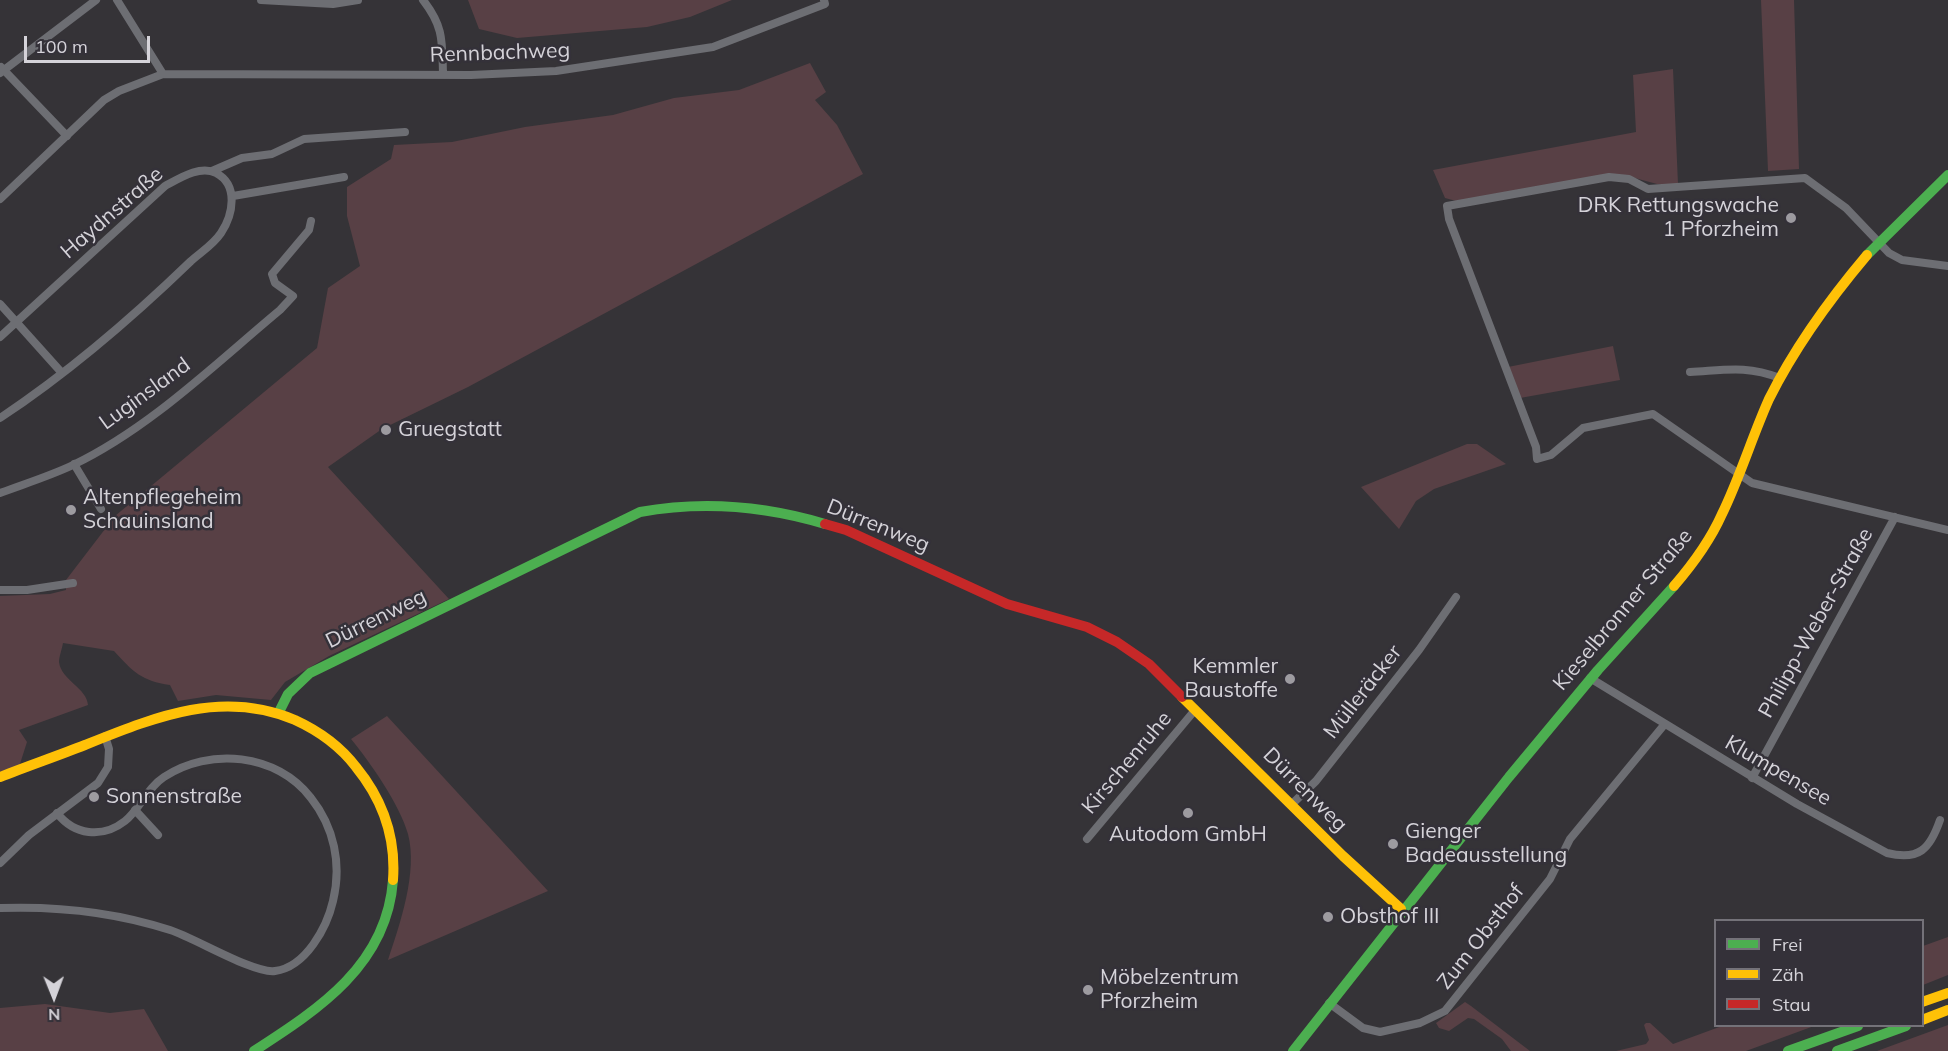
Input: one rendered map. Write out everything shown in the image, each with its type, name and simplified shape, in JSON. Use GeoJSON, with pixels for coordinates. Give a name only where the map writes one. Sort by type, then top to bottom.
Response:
{"type":"FeatureCollection","features":[{"type":"Feature","properties":{"kind":"main road","name":"Kieselbronner Straße"},"geometry":{"type":"LineString","coordinates":[[1293,1051],[1401,909],[1590,678],[1688,569],[1704,547],[1780,378],[1816,321],[1879,241],[1948,175]]}},
{"type":"Feature","properties":{"kind":"main road","name":"Dürrenweg"},"geometry":{"type":"LineString","coordinates":[[279,712],[288,694],[310,673],[640,512],[678,505],[758,509],[801,517],[846,530],[1007,604],[1087,627],[1118,642],[1149,664],[1401,909]]}},
{"type":"Feature","properties":{"kind":"main road"},"geometry":{"type":"LineString","coordinates":[[0,777],[162,716],[206,706],[254,706],[279,712],[323,733],[353,759],[378,796],[391,838],[393,882],[390,903],[381,931],[365,961],[351,979],[304,1019],[254,1051]]}},
{"type":"Feature","properties":{"kind":"main road"},"geometry":{"type":"LineString","coordinates":[[1924,1002],[1948,993]]}},
{"type":"Feature","properties":{"kind":"main road"},"geometry":{"type":"LineString","coordinates":[[1924,1020],[1948,1010]]}},
{"type":"Feature","properties":{"kind":"main road"},"geometry":{"type":"LineString","coordinates":[[1788,1051],[1855,1027]]}},
{"type":"Feature","properties":{"kind":"main road"},"geometry":{"type":"LineString","coordinates":[[1837,1051],[1903,1027]]}},
{"type":"Feature","properties":{"kind":"street"},"geometry":{"type":"LineString","coordinates":[[67,136],[1,69],[96,0]]}},
{"type":"Feature","properties":{"kind":"street"},"geometry":{"type":"LineString","coordinates":[[117,0],[163,74]]}},
{"type":"Feature","properties":{"kind":"street"},"geometry":{"type":"LineString","coordinates":[[261,0],[333,4],[358,0]]}},
{"type":"Feature","properties":{"kind":"street"},"geometry":{"type":"LineString","coordinates":[[423,0],[435,15],[442,34],[443,74]]}},
{"type":"Feature","properties":{"kind":"street","name":"Rennbachweg"},"geometry":{"type":"LineString","coordinates":[[0,199],[104,100],[119,90],[163,74],[443,74],[556,71],[713,47],[798,16],[825,4],[824,0]]}},
{"type":"Feature","properties":{"kind":"street","name":"Haydnstraße"},"geometry":{"type":"LineString","coordinates":[[0,337],[165,186],[199,171],[212,171],[242,158],[272,154],[304,139],[405,132]]}},
{"type":"Feature","properties":{"kind":"street"},"geometry":{"type":"LineString","coordinates":[[0,418],[62,374],[165,287],[222,232],[233,196],[224,177],[212,171]]}},
{"type":"Feature","properties":{"kind":"street"},"geometry":{"type":"LineString","coordinates":[[233,196],[344,177]]}},
{"type":"Feature","properties":{"kind":"street"},"geometry":{"type":"LineString","coordinates":[[1948,266],[1902,260],[1889,253],[1846,208],[1805,178],[1648,189],[1629,178],[1609,177],[1447,206],[1449,219],[1536,447],[1537,459],[1551,455],[1584,428],[1653,414],[1752,483],[1948,530]]}},
{"type":"Feature","properties":{"kind":"street","name":"Luginsland"},"geometry":{"type":"LineString","coordinates":[[0,493],[74,464],[118,439],[170,402],[293,296],[275,283],[272,274],[309,230],[311,220]]}},
{"type":"Feature","properties":{"kind":"street"},"geometry":{"type":"LineString","coordinates":[[0,304],[62,374]]}},
{"type":"Feature","properties":{"kind":"street"},"geometry":{"type":"LineString","coordinates":[[1690,372],[1745,368],[1757,369],[1780,378]]}},
{"type":"Feature","properties":{"kind":"street"},"geometry":{"type":"LineString","coordinates":[[74,464],[101,509]]}},
{"type":"Feature","properties":{"kind":"street","name":"Philipp-Weber-Straße"},"geometry":{"type":"LineString","coordinates":[[1752,778],[1895,518]]}},
{"type":"Feature","properties":{"kind":"street"},"geometry":{"type":"LineString","coordinates":[[0,590],[27,590],[73,583]]}},
{"type":"Feature","properties":{"kind":"street","name":"Mülleräcker"},"geometry":{"type":"LineString","coordinates":[[1292,804],[1316,781],[1419,650],[1456,597]]}},
{"type":"Feature","properties":{"kind":"street","name":"Klumpensee"},"geometry":{"type":"LineString","coordinates":[[1590,678],[1752,778],[1887,853],[1900,856],[1921,852],[1929,845],[1940,820]]}},
{"type":"Feature","properties":{"kind":"street","name":"Kirschenruhe"},"geometry":{"type":"LineString","coordinates":[[1087,839],[1196,710]]}},
{"type":"Feature","properties":{"kind":"street","name":"Zum Obsthof"},"geometry":{"type":"LineString","coordinates":[[1329,1003],[1353,1022],[1380,1032],[1420,1023],[1445,1011],[1550,879],[1570,839],[1664,725]]}},
{"type":"Feature","properties":{"kind":"street"},"geometry":{"type":"LineString","coordinates":[[0,863],[57,813],[90,790],[103,776],[109,758],[105,736]]}},
{"type":"Feature","properties":{"kind":"street"},"geometry":{"type":"LineString","coordinates":[[0,908],[65,909],[137,920],[204,943],[265,971],[275,971],[291,965],[311,946],[331,909],[337,873],[328,827],[320,810],[299,783],[285,773],[253,761],[217,758],[198,761],[165,776],[156,783],[125,821],[113,828],[88,833],[77,831],[65,823],[57,813]]}},
{"type":"Feature","properties":{"kind":"street"},"geometry":{"type":"LineString","coordinates":[[135,810],[158,835]]}},
{"type":"Feature","properties":{"kind":"shaded area"},"geometry":{"type":"Polygon","coordinates":[[[468,0],[732,0],[690,17],[647,27],[517,38],[479,29],[468,0]]]}},
{"type":"Feature","properties":{"kind":"shaded area"},"geometry":{"type":"Polygon","coordinates":[[[1761,0],[1794,0],[1799,169],[1768,171],[1761,0]]]}},
{"type":"Feature","properties":{"kind":"shaded area"},"geometry":{"type":"Polygon","coordinates":[[[810,63],[826,92],[815,100],[837,125],[863,174],[468,387],[382,429],[328,467],[449,599],[329,656],[285,682],[271,700],[216,695],[178,701],[170,685],[145,678],[127,665],[114,651],[63,643],[59,660],[61,668],[87,699],[88,705],[19,730],[27,742],[18,770],[0,777],[0,596],[50,594],[66,590],[66,580],[115,516],[317,348],[328,288],[360,266],[347,216],[347,187],[391,159],[394,145],[452,142],[525,127],[613,115],[674,98],[739,90],[810,63]]]}},
{"type":"Feature","properties":{"kind":"shaded area"},"geometry":{"type":"Polygon","coordinates":[[[1673,69],[1678,184],[1657,184],[1631,177],[1460,202],[1445,198],[1433,170],[1636,132],[1633,75],[1673,69]]]}},
{"type":"Feature","properties":{"kind":"shaded area"},"geometry":{"type":"Polygon","coordinates":[[[1613,346],[1620,380],[1520,398],[1508,367],[1613,346]]]}},
{"type":"Feature","properties":{"kind":"shaded area"},"geometry":{"type":"Polygon","coordinates":[[[1467,444],[1477,444],[1506,464],[1434,489],[1416,501],[1399,529],[1361,487],[1467,444]]]}},
{"type":"Feature","properties":{"kind":"shaded area"},"geometry":{"type":"Polygon","coordinates":[[[387,716],[548,891],[388,960],[406,898],[411,849],[404,823],[391,797],[351,739],[387,716]]]}},
{"type":"Feature","properties":{"kind":"shaded area"},"geometry":{"type":"Polygon","coordinates":[[[1948,937],[1948,975],[1924,985],[1924,946],[1948,937]]]}},
{"type":"Feature","properties":{"kind":"shaded area"},"geometry":{"type":"Polygon","coordinates":[[[1465,1002],[1530,1051],[1511,1051],[1502,1039],[1474,1019],[1468,1018],[1449,1031],[1439,1028],[1436,1023],[1465,1002]]]}},
{"type":"Feature","properties":{"kind":"shaded area"},"geometry":{"type":"Polygon","coordinates":[[[45,1004],[110,1013],[144,1009],[168,1051],[0,1051],[0,1008],[45,1004]]]}},
{"type":"Feature","properties":{"kind":"shaded area"},"geometry":{"type":"Polygon","coordinates":[[[1650,1023],[1673,1044],[1719,1027],[1811,1027],[1746,1051],[1616,1051],[1646,1044],[1649,1040],[1644,1025],[1650,1023]]]}},
{"type":"Feature","properties":{"kind":"shaded area"},"geometry":{"type":"Polygon","coordinates":[[[1948,1025],[1948,1051],[1877,1051],[1948,1025]]]}},
{"type":"Feature","properties":{"kind":"traffic: fast"},"geometry":{"type":"LineString","coordinates":[[1867,255],[1948,175]]}},
{"type":"Feature","properties":{"kind":"traffic: fast"},"geometry":{"type":"LineString","coordinates":[[279,712],[288,694],[310,673],[640,512],[686,507],[733,507],[779,513],[825,524]]}},
{"type":"Feature","properties":{"kind":"traffic: fast"},"geometry":{"type":"LineString","coordinates":[[1293,1051],[1509,777],[1598,670],[1674,586]]}},
{"type":"Feature","properties":{"kind":"traffic: fast"},"geometry":{"type":"LineString","coordinates":[[254,1051],[325,1001],[346,982],[364,960],[378,937],[388,910],[393,880]]}},
{"type":"Feature","properties":{"kind":"traffic: fast"},"geometry":{"type":"LineString","coordinates":[[1788,1051],[1855,1027]]}},
{"type":"Feature","properties":{"kind":"traffic: fast"},"geometry":{"type":"LineString","coordinates":[[1837,1051],[1903,1027]]}},
{"type":"Feature","properties":{"kind":"traffic: slow"},"geometry":{"type":"LineString","coordinates":[[1674,586],[1712,534],[1735,486],[1769,399],[1801,342],[1867,255]]}},
{"type":"Feature","properties":{"kind":"traffic: slow"},"geometry":{"type":"LineString","coordinates":[[1182,697],[1343,856],[1401,909]]}},
{"type":"Feature","properties":{"kind":"traffic: slow"},"geometry":{"type":"LineString","coordinates":[[0,777],[137,725],[189,710],[241,707],[268,711],[295,720],[321,734],[350,759],[374,793],[386,820],[392,849],[393,880]]}},
{"type":"Feature","properties":{"kind":"traffic: slow"},"geometry":{"type":"LineString","coordinates":[[1924,1001],[1948,993]]}},
{"type":"Feature","properties":{"kind":"traffic: slow"},"geometry":{"type":"LineString","coordinates":[[1924,1019],[1948,1010]]}},
{"type":"Feature","properties":{"kind":"traffic: jam"},"geometry":{"type":"LineString","coordinates":[[825,524],[846,530],[1007,604],[1087,627],[1117,642],[1149,664],[1182,697]]}},
{"type":"Feature","properties":{"kind":"place","name":"DRK Rettungswache 1 Pforzheim"},"geometry":{"type":"Point","coordinates":[1791,218]}},
{"type":"Feature","properties":{"kind":"place","name":"Gruegstatt"},"geometry":{"type":"Point","coordinates":[386,430]}},
{"type":"Feature","properties":{"kind":"place","name":"Altenpflegeheim Schauinsland"},"geometry":{"type":"Point","coordinates":[71,510]}},
{"type":"Feature","properties":{"kind":"place","name":"Kemmler Baustoffe"},"geometry":{"type":"Point","coordinates":[1290,679]}},
{"type":"Feature","properties":{"kind":"place","name":"Sonnenstraße"},"geometry":{"type":"Point","coordinates":[94,797]}},
{"type":"Feature","properties":{"kind":"place","name":"Autodom GmbH"},"geometry":{"type":"Point","coordinates":[1188,813]}},
{"type":"Feature","properties":{"kind":"place","name":"Gienger Badeausstellung"},"geometry":{"type":"Point","coordinates":[1393,844]}},
{"type":"Feature","properties":{"kind":"place","name":"Obsthof III"},"geometry":{"type":"Point","coordinates":[1328,917]}},
{"type":"Feature","properties":{"kind":"place","name":"Möbelzentrum Pforzheim"},"geometry":{"type":"Point","coordinates":[1088,990]}}]}
